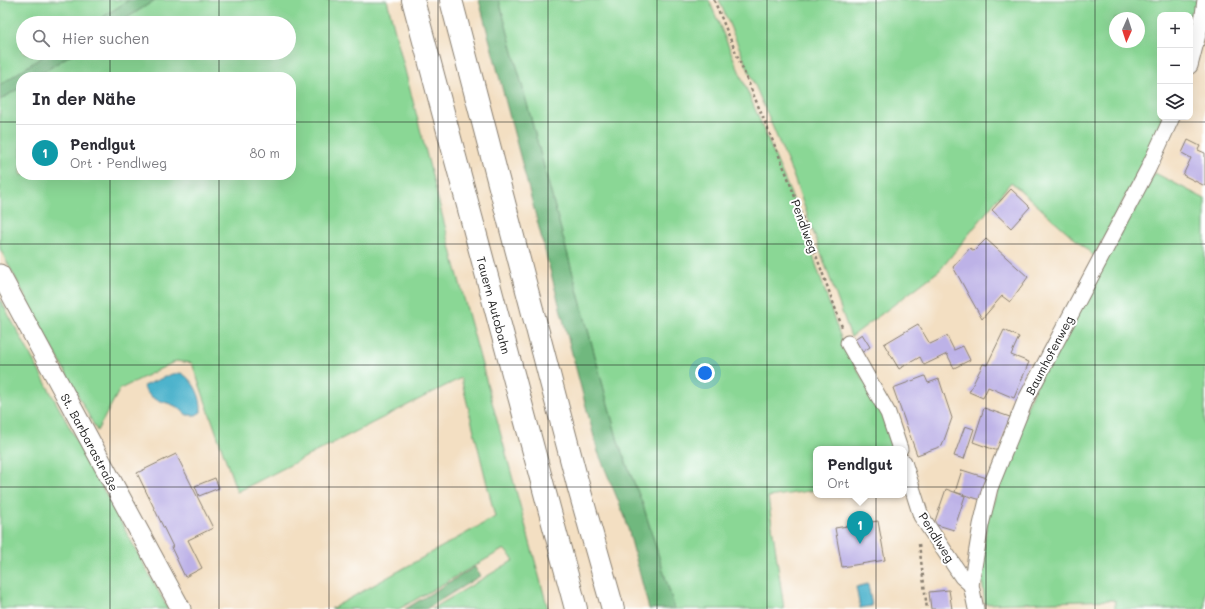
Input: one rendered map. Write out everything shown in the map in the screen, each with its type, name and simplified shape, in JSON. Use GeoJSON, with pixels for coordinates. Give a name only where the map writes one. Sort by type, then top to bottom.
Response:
{"type":"FeatureCollection","features":[{"type":"Feature","properties":{"kind":"highway","name":"Tauern Autobahn"},"geometry":{"type":"LineString","coordinates":[[413,0],[576,609]]}},
{"type":"Feature","properties":{"kind":"highway"},"geometry":{"type":"LineString","coordinates":[[451,0],[576,478],[613,609]]}},
{"type":"Feature","properties":{"kind":"street"},"geometry":{"type":"LineString","coordinates":[[1193,54],[1203,15],[1205,0]]}},
{"type":"Feature","properties":{"kind":"street","name":"Baumhofenweg"},"geometry":{"type":"LineString","coordinates":[[976,609],[971,585],[981,525],[990,488],[1025,401],[1148,169],[1171,120]]}},
{"type":"Feature","properties":{"kind":"street","name":"St. Barbarastraße"},"geometry":{"type":"LineString","coordinates":[[0,274],[181,609]]}},
{"type":"Feature","properties":{"kind":"street"},"geometry":{"type":"LineString","coordinates":[[848,343],[888,413],[899,446]]}},
{"type":"Feature","properties":{"kind":"street","name":"Pendlweg"},"geometry":{"type":"LineString","coordinates":[[907,472],[921,516],[962,577],[971,585]]}},
{"type":"Feature","properties":{"kind":"path","name":"Pendlweg"},"geometry":{"type":"LineString","coordinates":[[714,0],[787,174],[848,343]]}},
{"type":"Feature","properties":{"kind":"path"},"geometry":{"type":"LineString","coordinates":[[918,541],[927,609]]}},
{"type":"Feature","properties":{"kind":"green space"},"geometry":{"type":"Polygon","coordinates":[[[0,0],[129,0],[105,16],[16,16],[16,60],[38,60],[20,72],[16,72],[16,74],[0,85],[0,0]]]}},
{"type":"Feature","properties":{"kind":"green space"},"geometry":{"type":"Polygon","coordinates":[[[129,0],[155,0],[130,16],[105,16],[129,0]]]}},
{"type":"Feature","properties":{"kind":"green space"},"geometry":{"type":"Polygon","coordinates":[[[155,0],[387,0],[455,265],[548,609],[432,609],[514,560],[504,549],[399,609],[331,609],[495,517],[461,378],[237,492],[192,363],[176,361],[120,389],[97,431],[0,249],[0,100],[16,90],[16,180],[296,180],[296,72],[44,72],[62,60],[296,60],[296,16],[130,16],[155,0]]]}},
{"type":"Feature","properties":{"kind":"green space"},"geometry":{"type":"Polygon","coordinates":[[[479,0],[499,0],[619,445],[643,505],[675,609],[649,609],[625,517],[598,452],[479,0]]]}},
{"type":"Feature","properties":{"kind":"green space"},"geometry":{"type":"Polygon","coordinates":[[[499,0],[709,0],[798,211],[839,333],[851,359],[885,416],[895,446],[813,446],[813,490],[768,497],[784,609],[675,609],[643,505],[619,445],[499,0]]]}},
{"type":"Feature","properties":{"kind":"green space"},"geometry":{"type":"Polygon","coordinates":[[[719,0],[1197,0],[1193,21],[1193,12],[1157,12],[1157,120],[1164,120],[1154,142],[1094,256],[1011,182],[940,270],[851,337],[793,175],[719,0]]]}},
{"type":"Feature","properties":{"kind":"green space"},"geometry":{"type":"Polygon","coordinates":[[[38,60],[62,60],[44,72],[20,72],[38,60]]]}},
{"type":"Feature","properties":{"kind":"green space"},"geometry":{"type":"Polygon","coordinates":[[[16,74],[16,90],[0,100],[0,85],[16,74]]]}},
{"type":"Feature","properties":{"kind":"green space"},"geometry":{"type":"Polygon","coordinates":[[[1155,173],[1205,199],[1205,609],[1115,609],[1115,600],[985,604],[981,571],[987,520],[1031,396],[1074,313],[1155,173]]]}},
{"type":"Feature","properties":{"kind":"green space"},"geometry":{"type":"Polygon","coordinates":[[[0,299],[168,609],[0,609],[0,299]]]}},
{"type":"Feature","properties":{"kind":"green space"},"geometry":{"type":"Polygon","coordinates":[[[475,567],[480,576],[426,609],[405,609],[475,567]]]}},
{"type":"Feature","properties":{"kind":"water"},"geometry":{"type":"Polygon","coordinates":[[[181,373],[190,380],[199,395],[201,412],[196,415],[187,415],[177,407],[150,396],[143,386],[172,374],[181,373]]]}},
{"type":"Feature","properties":{"kind":"water"},"geometry":{"type":"Polygon","coordinates":[[[868,584],[872,606],[860,608],[856,587],[868,584]]]}},
{"type":"Feature","properties":{"kind":"building"},"geometry":{"type":"Polygon","coordinates":[[[1188,140],[1200,146],[1198,150],[1205,153],[1205,186],[1183,175],[1191,158],[1182,153],[1188,140]]]}},
{"type":"Feature","properties":{"kind":"building"},"geometry":{"type":"Polygon","coordinates":[[[1011,189],[1030,207],[1011,228],[992,210],[1011,189]]]}},
{"type":"Feature","properties":{"kind":"building"},"geometry":{"type":"Polygon","coordinates":[[[986,239],[1028,277],[1010,302],[1002,296],[982,319],[953,267],[970,248],[974,251],[986,239]]]}},
{"type":"Feature","properties":{"kind":"building"},"geometry":{"type":"Polygon","coordinates":[[[918,324],[930,344],[947,336],[954,350],[963,346],[970,360],[954,368],[947,354],[924,365],[920,357],[899,369],[884,344],[918,324]]]}},
{"type":"Feature","properties":{"kind":"building"},"geometry":{"type":"Polygon","coordinates":[[[1004,330],[1019,337],[1011,355],[1029,362],[1014,398],[988,387],[983,398],[969,392],[983,364],[987,365],[1004,330]]]}},
{"type":"Feature","properties":{"kind":"building"},"geometry":{"type":"Polygon","coordinates":[[[862,334],[870,347],[861,353],[853,340],[862,334]]]}},
{"type":"Feature","properties":{"kind":"building"},"geometry":{"type":"Polygon","coordinates":[[[925,376],[928,383],[939,379],[952,418],[942,446],[917,455],[893,388],[925,376]]]}},
{"type":"Feature","properties":{"kind":"building"},"geometry":{"type":"Polygon","coordinates":[[[984,408],[1010,417],[998,451],[973,442],[984,408]]]}},
{"type":"Feature","properties":{"kind":"building"},"geometry":{"type":"Polygon","coordinates":[[[965,426],[974,429],[964,459],[954,456],[965,426]]]}},
{"type":"Feature","properties":{"kind":"building"},"geometry":{"type":"Polygon","coordinates":[[[176,454],[213,528],[188,540],[202,568],[185,577],[171,547],[173,547],[137,473],[176,454]]]}},
{"type":"Feature","properties":{"kind":"building"},"geometry":{"type":"Polygon","coordinates":[[[962,470],[987,478],[981,500],[955,492],[962,470]]]}},
{"type":"Feature","properties":{"kind":"building"},"geometry":{"type":"Polygon","coordinates":[[[215,478],[219,488],[199,496],[195,486],[215,478]]]}},
{"type":"Feature","properties":{"kind":"building"},"geometry":{"type":"Polygon","coordinates":[[[946,489],[965,496],[954,530],[934,524],[946,489]]]}},
{"type":"Feature","properties":{"kind":"building"},"geometry":{"type":"Polygon","coordinates":[[[878,521],[885,560],[842,567],[835,528],[878,521]]]}},
{"type":"Feature","properties":{"kind":"building"},"geometry":{"type":"Polygon","coordinates":[[[949,590],[952,609],[931,609],[929,592],[949,590]]]}},
{"type":"Feature","properties":{"kind":"place","name":"Pendlgut"},"geometry":{"type":"Point","coordinates":[860,544]}}]}
